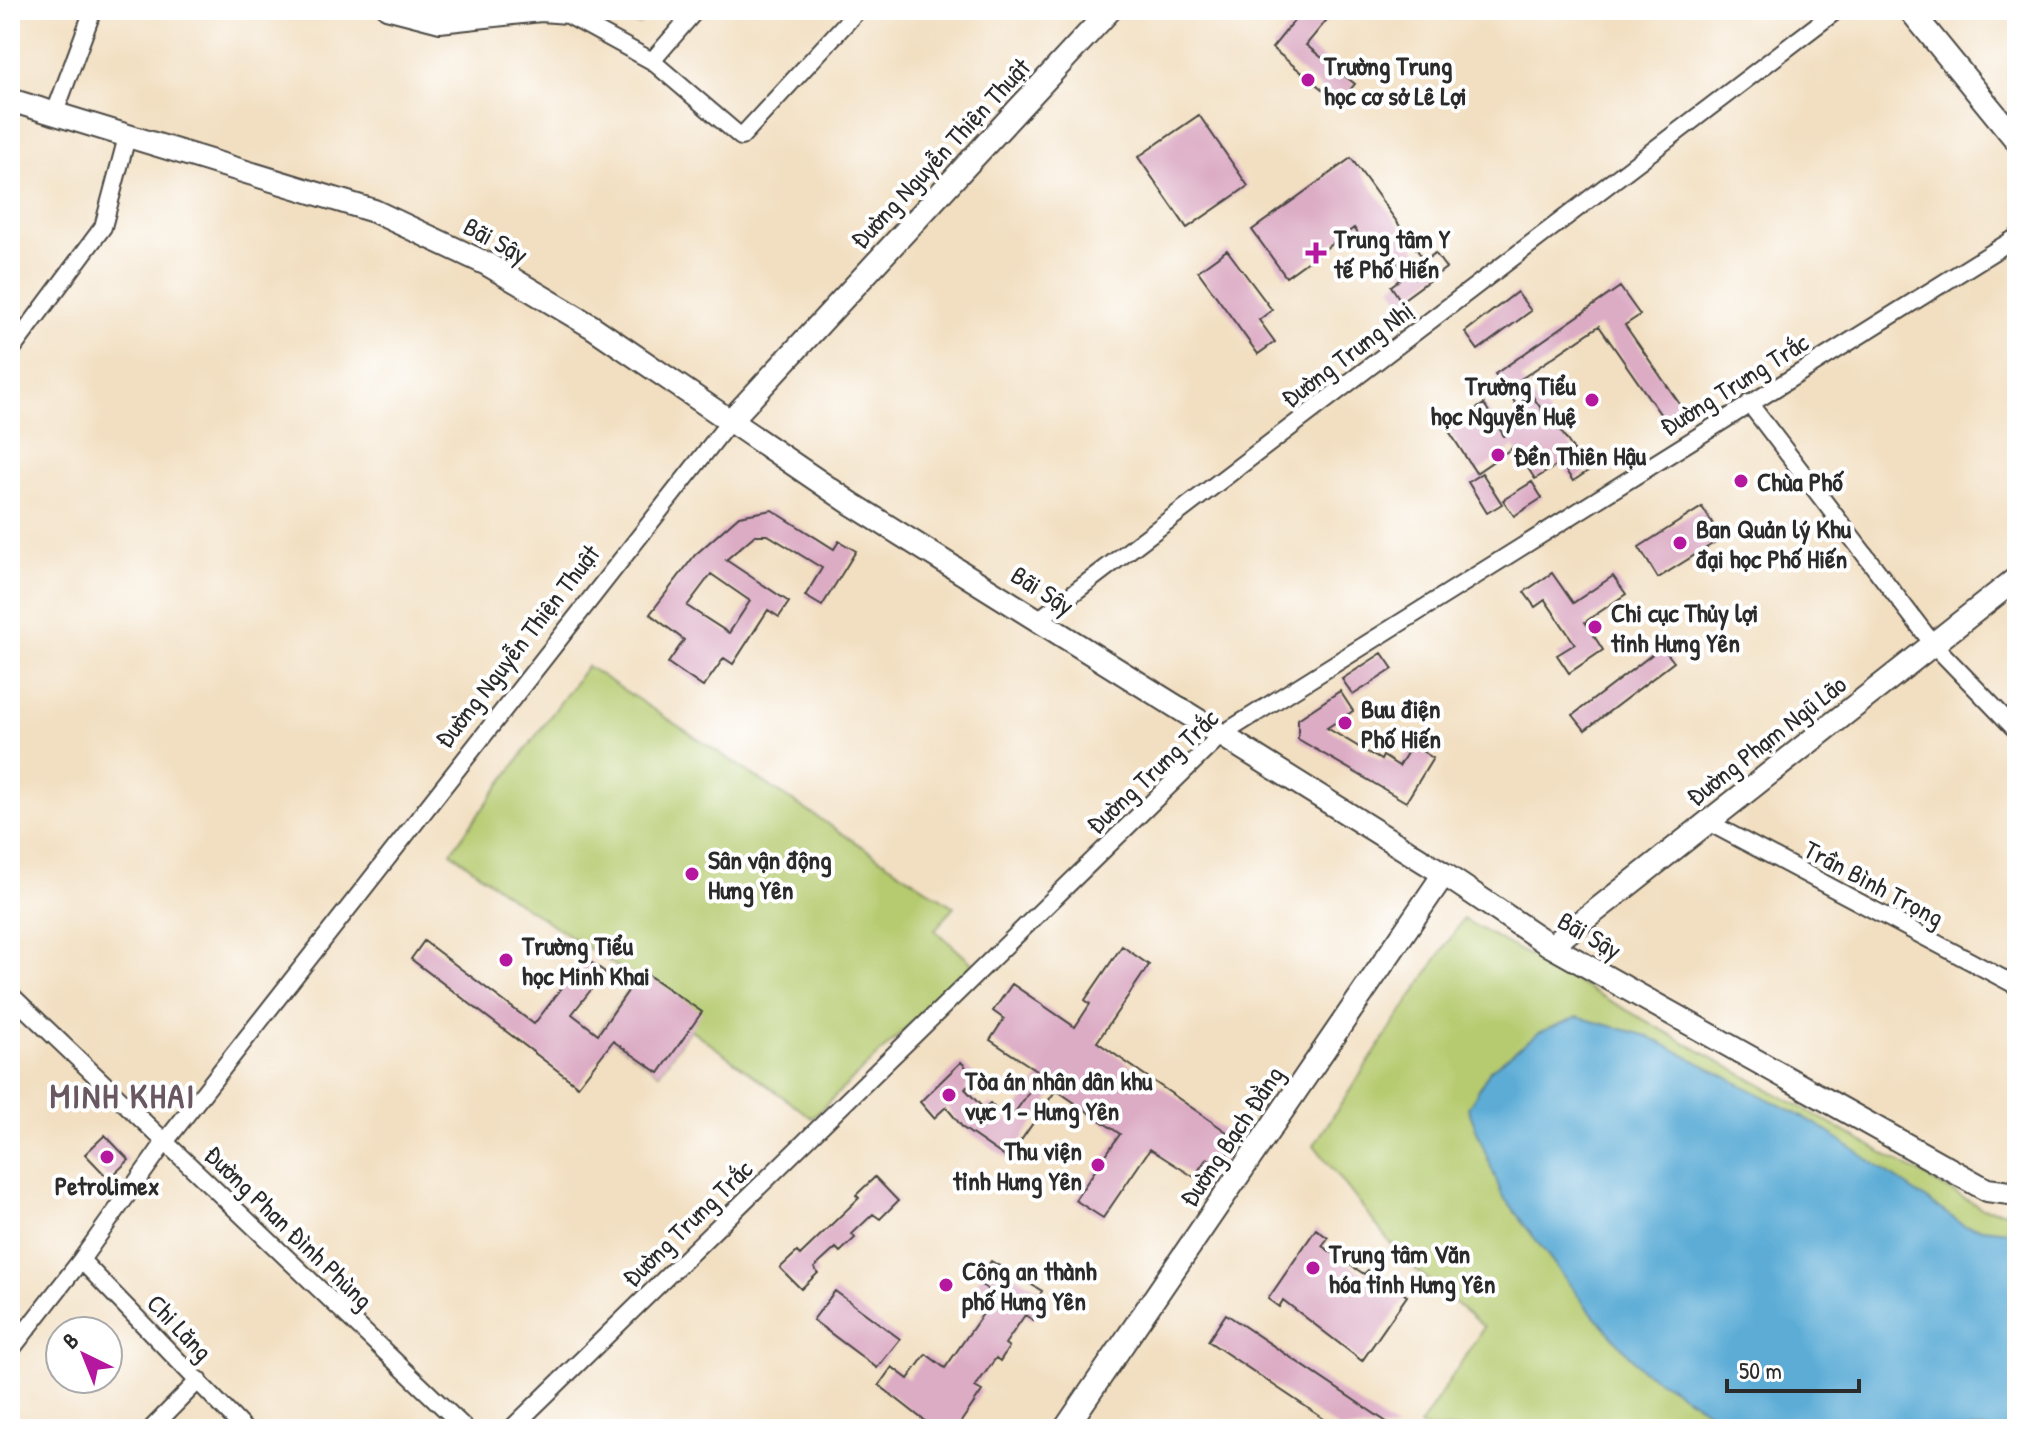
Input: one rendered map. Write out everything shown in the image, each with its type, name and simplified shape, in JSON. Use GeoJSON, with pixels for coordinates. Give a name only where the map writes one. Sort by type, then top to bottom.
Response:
{"type":"FeatureCollection","features":[{"type":"Feature","properties":{"kind":"street"},"geometry":{"type":"LineString","coordinates":[[54,115],[93,10]]}},
{"type":"Feature","properties":{"kind":"street"},"geometry":{"type":"LineString","coordinates":[[386,10],[440,24],[541,13],[568,15],[652,61],[741,137],[858,10]]}},
{"type":"Feature","properties":{"kind":"street"},"geometry":{"type":"LineString","coordinates":[[652,61],[696,10]]}},
{"type":"Feature","properties":{"kind":"street","name":"Đường Trưng Nhị"},"geometry":{"type":"LineString","coordinates":[[1038,620],[1837,10]]}},
{"type":"Feature","properties":{"kind":"street"},"geometry":{"type":"LineString","coordinates":[[1910,10],[2017,141]]}},
{"type":"Feature","properties":{"kind":"street","name":"Đường Nguyễn Thiện Thuật"},"geometry":{"type":"LineString","coordinates":[[10,1351],[81,1260],[165,1142],[730,421],[1098,14]]}},
{"type":"Feature","properties":{"kind":"street","name":"Bãi Sậy"},"geometry":{"type":"LineString","coordinates":[[10,100],[374,211],[459,251],[591,326],[852,504],[1444,874],[1551,946],[1987,1190],[2017,1194]]}},
{"type":"Feature","properties":{"kind":"street"},"geometry":{"type":"LineString","coordinates":[[10,352],[103,227],[127,137]]}},
{"type":"Feature","properties":{"kind":"street","name":"Đường Trưng Trắc"},"geometry":{"type":"LineString","coordinates":[[511,1429],[1221,735],[2017,237]]}},
{"type":"Feature","properties":{"kind":"street"},"geometry":{"type":"LineString","coordinates":[[1749,403],[1933,644],[2017,731]]}},
{"type":"Feature","properties":{"kind":"street","name":"Đường Phạm Ngũ Lão"},"geometry":{"type":"LineString","coordinates":[[1551,946],[2017,578]]}},
{"type":"Feature","properties":{"kind":"street","name":"Trần Bình Trọng"},"geometry":{"type":"LineString","coordinates":[[1708,822],[2017,986]]}},
{"type":"Feature","properties":{"kind":"street","name":"Đường Bạch Đằng"},"geometry":{"type":"LineString","coordinates":[[1065,1429],[1444,874]]}},
{"type":"Feature","properties":{"kind":"street","name":"Đường Phan Đình Phùng"},"geometry":{"type":"LineString","coordinates":[[10,994],[466,1429]]}},
{"type":"Feature","properties":{"kind":"street","name":"Chi Lăng"},"geometry":{"type":"LineString","coordinates":[[81,1260],[244,1429]]}},
{"type":"Feature","properties":{"kind":"street"},"geometry":{"type":"LineString","coordinates":[[151,1429],[199,1380]]}},
{"type":"Feature","properties":{"kind":"green space"},"geometry":{"type":"Polygon","coordinates":[[[604,10],[655,10],[639,25],[604,10]]]}},
{"type":"Feature","properties":{"kind":"green space","name":"Sân vận động Hưng Yên"},"geometry":{"type":"Polygon","coordinates":[[[587,666],[954,907],[935,930],[973,964],[812,1118],[690,1029],[659,1073],[600,1031],[636,979],[510,897],[451,852],[587,666]]]}},
{"type":"Feature","properties":{"kind":"green space"},"geometry":{"type":"Polygon","coordinates":[[[1463,919],[1982,1208],[2017,1213],[2017,1429],[1425,1429],[1420,1426],[1484,1327],[1402,1258],[1314,1145],[1463,919]]]}},
{"type":"Feature","properties":{"kind":"water"},"geometry":{"type":"Polygon","coordinates":[[[1577,1017],[1648,1036],[1818,1125],[1965,1226],[2017,1232],[2017,1429],[1738,1429],[1642,1370],[1586,1306],[1502,1195],[1468,1108],[1490,1070],[1540,1032],[1577,1017]]]}},
{"type":"Feature","properties":{"kind":"building"},"geometry":{"type":"Polygon","coordinates":[[[1303,10],[1335,10],[1306,45],[1355,84],[1339,103],[1272,48],[1303,10]]]}},
{"type":"Feature","properties":{"kind":"building"},"geometry":{"type":"Polygon","coordinates":[[[1199,115],[1248,186],[1187,228],[1138,157],[1199,115]]]}},
{"type":"Feature","properties":{"kind":"building"},"geometry":{"type":"Polygon","coordinates":[[[1351,158],[1425,261],[1435,253],[1446,268],[1401,301],[1391,286],[1406,275],[1377,235],[1365,243],[1354,228],[1286,277],[1252,230],[1351,158]]]}},
{"type":"Feature","properties":{"kind":"building"},"geometry":{"type":"Polygon","coordinates":[[[1227,250],[1272,310],[1259,320],[1275,342],[1258,354],[1198,271],[1227,250]]]}},
{"type":"Feature","properties":{"kind":"building"},"geometry":{"type":"Polygon","coordinates":[[[1620,287],[1640,315],[1625,325],[1688,416],[1670,428],[1599,326],[1521,379],[1588,471],[1573,481],[1562,465],[1535,479],[1514,447],[1476,473],[1447,428],[1484,404],[1504,436],[1527,420],[1495,374],[1620,287]]]}},
{"type":"Feature","properties":{"kind":"building"},"geometry":{"type":"Polygon","coordinates":[[[1517,292],[1531,311],[1478,350],[1465,332],[1517,292]]]}},
{"type":"Feature","properties":{"kind":"building"},"geometry":{"type":"Polygon","coordinates":[[[1482,473],[1502,504],[1487,513],[1468,482],[1482,473]]]}},
{"type":"Feature","properties":{"kind":"building"},"geometry":{"type":"Polygon","coordinates":[[[1532,482],[1542,498],[1514,516],[1503,500],[1532,482]]]}},
{"type":"Feature","properties":{"kind":"building","name":"Ban Quản lý Khu đại học Phố Hiến"},"geometry":{"type":"Polygon","coordinates":[[[1702,507],[1722,538],[1658,578],[1639,547],[1702,507]]]}},
{"type":"Feature","properties":{"kind":"building"},"geometry":{"type":"Polygon","coordinates":[[[772,510],[834,549],[839,541],[856,551],[822,606],[805,596],[822,568],[768,535],[755,535],[726,560],[789,602],[779,617],[768,610],[733,664],[724,658],[703,687],[668,663],[684,640],[650,614],[695,555],[739,516],[772,510]],[[711,574],[687,606],[729,633],[750,601],[711,574]]]}},
{"type":"Feature","properties":{"kind":"building"},"geometry":{"type":"Polygon","coordinates":[[[1552,573],[1573,603],[1613,576],[1626,594],[1585,622],[1603,650],[1569,673],[1557,655],[1575,644],[1545,600],[1535,607],[1524,592],[1552,573]]]}},
{"type":"Feature","properties":{"kind":"building"},"geometry":{"type":"Polygon","coordinates":[[[1662,647],[1674,662],[1585,730],[1573,715],[1662,647]]]}},
{"type":"Feature","properties":{"kind":"building"},"geometry":{"type":"Polygon","coordinates":[[[1382,653],[1393,669],[1353,695],[1342,679],[1382,653]]]}},
{"type":"Feature","properties":{"kind":"building"},"geometry":{"type":"Polygon","coordinates":[[[1340,691],[1353,711],[1327,728],[1381,760],[1383,756],[1399,766],[1412,745],[1433,758],[1406,802],[1298,739],[1298,719],[1340,691]]]}},
{"type":"Feature","properties":{"kind":"building"},"geometry":{"type":"Polygon","coordinates":[[[424,941],[534,1024],[585,958],[605,972],[572,1014],[598,1034],[642,971],[702,1012],[659,1073],[613,1041],[578,1086],[411,959],[424,941]]]}},
{"type":"Feature","properties":{"kind":"building"},"geometry":{"type":"Polygon","coordinates":[[[1122,946],[1149,965],[1097,1042],[1237,1139],[1219,1166],[1207,1158],[1194,1177],[1150,1149],[1103,1218],[1075,1200],[1120,1134],[1056,1090],[1008,1159],[963,1128],[946,1107],[934,1118],[920,1102],[961,1062],[976,1077],[965,1089],[984,1109],[990,1103],[1008,1122],[1042,1074],[990,1040],[1004,1019],[993,1011],[1012,984],[1075,1027],[1090,1004],[1085,1000],[1122,946]]]}},
{"type":"Feature","properties":{"kind":"building","name":"Petrolimex"},"geometry":{"type":"Polygon","coordinates":[[[105,1135],[129,1160],[109,1179],[85,1154],[105,1135]]]}},
{"type":"Feature","properties":{"kind":"building"},"geometry":{"type":"Polygon","coordinates":[[[875,1177],[898,1201],[880,1219],[873,1214],[852,1234],[855,1238],[840,1252],[836,1248],[814,1268],[818,1273],[801,1289],[780,1268],[797,1252],[800,1255],[859,1198],[856,1195],[875,1177]]]}},
{"type":"Feature","properties":{"kind":"building"},"geometry":{"type":"Polygon","coordinates":[[[1316,1229],[1328,1238],[1322,1246],[1364,1274],[1368,1270],[1407,1296],[1362,1361],[1283,1300],[1279,1307],[1268,1299],[1316,1229]]]}},
{"type":"Feature","properties":{"kind":"building"},"geometry":{"type":"Polygon","coordinates":[[[991,1261],[1042,1291],[1040,1295],[1047,1300],[1033,1320],[1025,1315],[1005,1344],[1009,1347],[1000,1361],[996,1358],[975,1387],[982,1391],[956,1429],[935,1429],[879,1385],[892,1367],[908,1379],[926,1354],[945,1368],[996,1295],[977,1282],[991,1261]]]}},
{"type":"Feature","properties":{"kind":"building"},"geometry":{"type":"Polygon","coordinates":[[[835,1291],[900,1339],[877,1368],[813,1320],[835,1291]]]}},
{"type":"Feature","properties":{"kind":"building"},"geometry":{"type":"Polygon","coordinates":[[[1226,1314],[1397,1429],[1339,1429],[1208,1341],[1226,1314]]]}},
{"type":"Feature","properties":{"kind":"place","name":"Trường Trung học cơ sở Lê Lợi"},"geometry":{"type":"Point","coordinates":[1308,80]}},
{"type":"Feature","properties":{"kind":"place","name":"Trung tâm Y tế Phố Hiến"},"geometry":{"type":"Point","coordinates":[1316,253]}},
{"type":"Feature","properties":{"kind":"place","name":"Trường Tiểu học Nguyễn Huệ"},"geometry":{"type":"Point","coordinates":[1592,400]}},
{"type":"Feature","properties":{"kind":"place","name":"Đền Thiên Hậu"},"geometry":{"type":"Point","coordinates":[1498,455]}},
{"type":"Feature","properties":{"kind":"place","name":"Chùa Phố"},"geometry":{"type":"Point","coordinates":[1741,481]}},
{"type":"Feature","properties":{"kind":"place","name":"Ban Quản lý Khu đại học Phố Hiến"},"geometry":{"type":"Point","coordinates":[1680,543]}},
{"type":"Feature","properties":{"kind":"place","name":"Chi cục Thủy lợi tỉnh Hưng Yên"},"geometry":{"type":"Point","coordinates":[1595,627]}},
{"type":"Feature","properties":{"kind":"place","name":"Bưu điện Phố Hiến"},"geometry":{"type":"Point","coordinates":[1345,723]}},
{"type":"Feature","properties":{"kind":"place","name":"Sân vận động Hưng Yên"},"geometry":{"type":"Point","coordinates":[692,874]}},
{"type":"Feature","properties":{"kind":"place","name":"Trường Tiểu học Minh Khai"},"geometry":{"type":"Point","coordinates":[506,960]}},
{"type":"Feature","properties":{"kind":"place","name":"Tòa án nhân dân khu vực 1 - Hưng Yên"},"geometry":{"type":"Point","coordinates":[949,1095]}},
{"type":"Feature","properties":{"kind":"place","name":"Petrolimex"},"geometry":{"type":"Point","coordinates":[107,1157]}},
{"type":"Feature","properties":{"kind":"place","name":"Thu viện tỉnh Hưng Yên"},"geometry":{"type":"Point","coordinates":[1098,1165]}},
{"type":"Feature","properties":{"kind":"place","name":"Trung tâm Văn hóa tỉnh Hưng Yên"},"geometry":{"type":"Point","coordinates":[1313,1268]}},
{"type":"Feature","properties":{"kind":"place","name":"Công an thành phố Hưng Yên"},"geometry":{"type":"Point","coordinates":[946,1285]}},
{"type":"Feature","properties":{"kind":"district","name":"MINH KHAI"},"geometry":{"type":"Point","coordinates":[123,1096]}}]}
